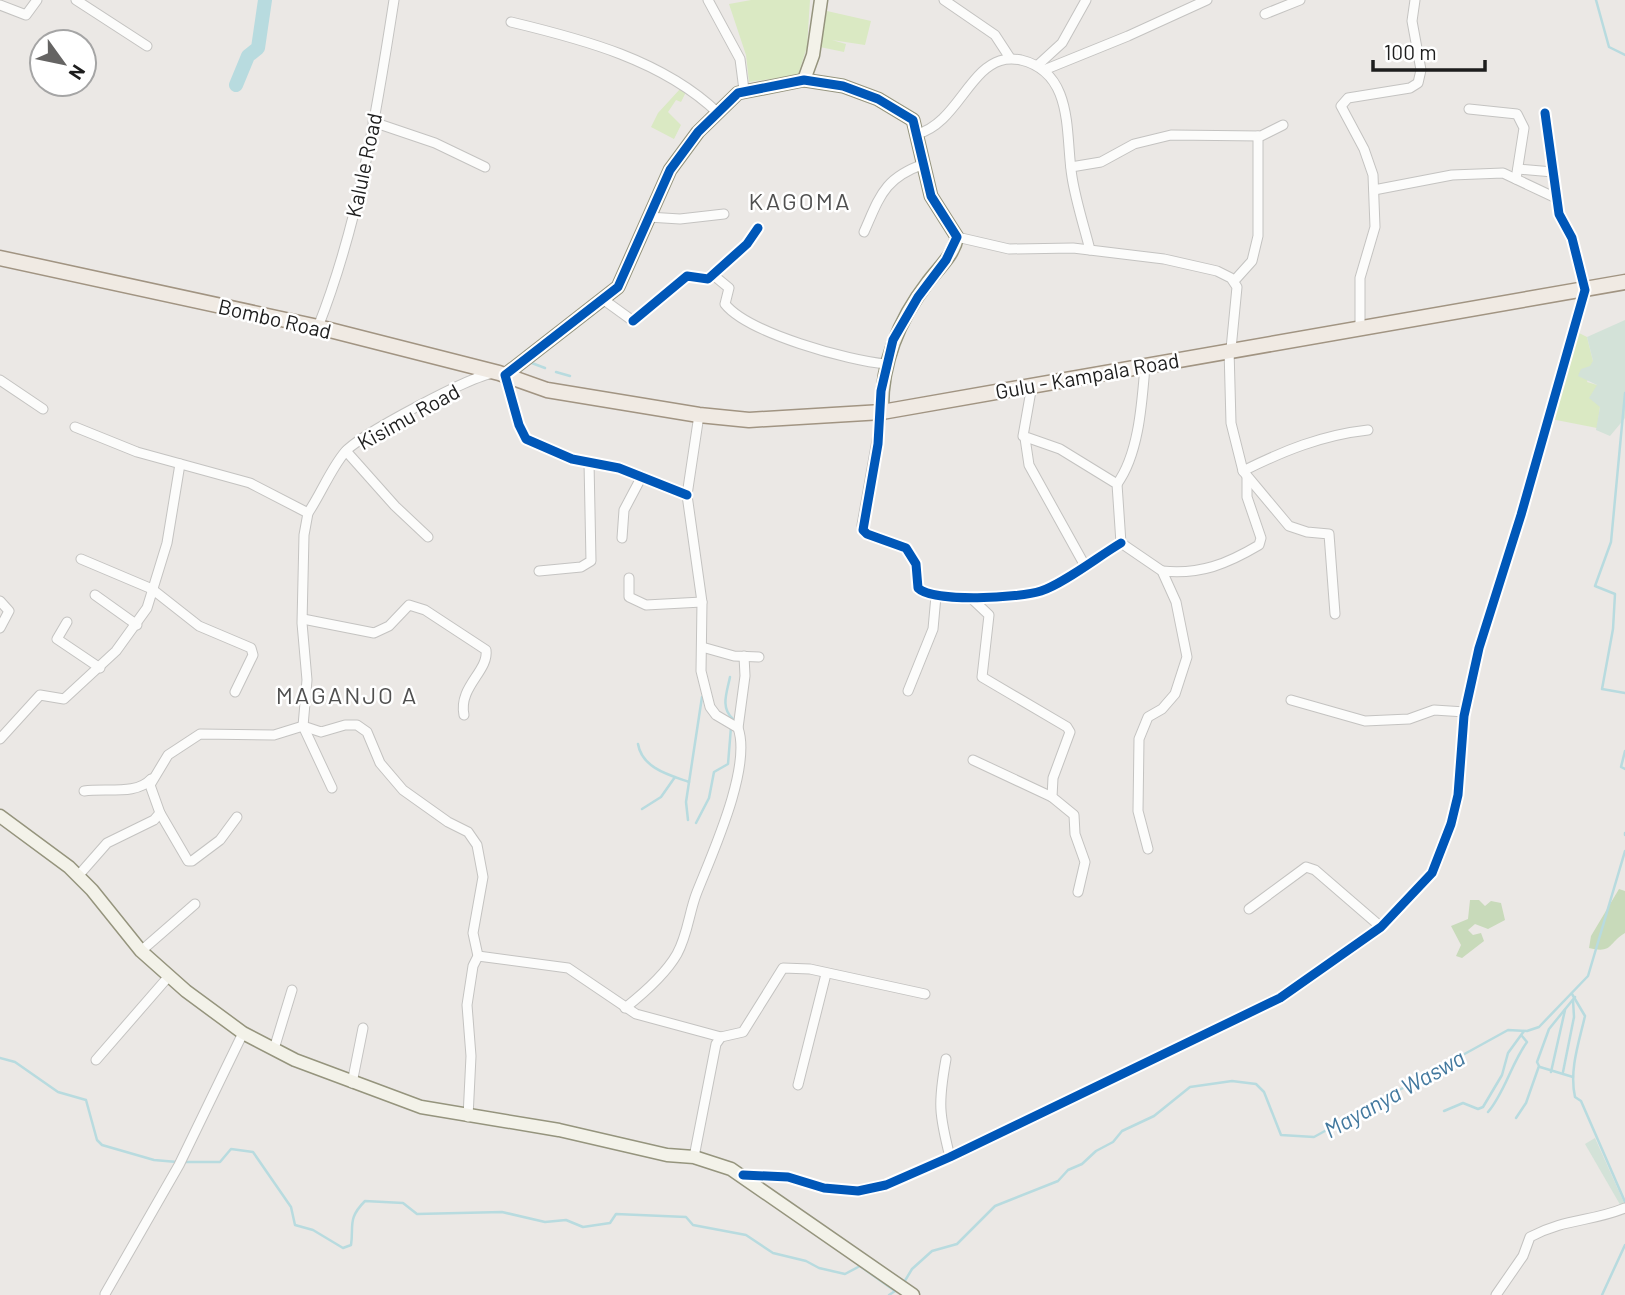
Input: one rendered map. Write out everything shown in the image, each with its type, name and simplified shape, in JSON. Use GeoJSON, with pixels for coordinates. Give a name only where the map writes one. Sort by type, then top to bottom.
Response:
{"type":"FeatureCollection","features":[{"type":"Feature","properties":{"kind":"main road","name":"Bombo Road"},"geometry":{"type":"LineString","coordinates":[[0,258],[318,327],[502,374],[547,390]]}},
{"type":"Feature","properties":{"kind":"main road","name":"Gulu - Kampala Road"},"geometry":{"type":"LineString","coordinates":[[547,390],[699,415],[794,419],[882,412],[1625,282]]}},
{"type":"Feature","properties":{"kind":"street"},"geometry":{"type":"LineString","coordinates":[[0,5],[26,15],[37,0]]}},
{"type":"Feature","properties":{"kind":"street"},"geometry":{"type":"LineString","coordinates":[[76,0],[147,46]]}},
{"type":"Feature","properties":{"kind":"street","name":"Kalule Road"},"geometry":{"type":"LineString","coordinates":[[318,327],[348,236],[373,122],[394,0]]}},
{"type":"Feature","properties":{"kind":"street"},"geometry":{"type":"LineString","coordinates":[[708,0],[740,59],[744,90]]}},
{"type":"Feature","properties":{"kind":"street"},"geometry":{"type":"LineString","coordinates":[[804,80],[813,55],[821,0]]}},
{"type":"Feature","properties":{"kind":"street"},"geometry":{"type":"LineString","coordinates":[[944,0],[995,35],[1010,58]]}},
{"type":"Feature","properties":{"kind":"street"},"geometry":{"type":"LineString","coordinates":[[1041,67],[1062,43],[1086,0]]}},
{"type":"Feature","properties":{"kind":"street"},"geometry":{"type":"LineString","coordinates":[[917,134],[937,123],[983,72],[1000,60],[1010,58],[1041,67],[1128,36],[1207,0]]}},
{"type":"Feature","properties":{"kind":"street"},"geometry":{"type":"LineString","coordinates":[[1265,14],[1300,0]]}},
{"type":"Feature","properties":{"kind":"street"},"geometry":{"type":"LineString","coordinates":[[1360,327],[1360,278],[1375,227],[1374,190],[1370,162],[1341,103],[1348,98],[1409,88],[1418,83],[1421,70],[1412,21],[1415,0]]}},
{"type":"Feature","properties":{"kind":"street"},"geometry":{"type":"LineString","coordinates":[[511,22],[584,40],[646,66],[675,81],[718,113]]}},
{"type":"Feature","properties":{"kind":"street"},"geometry":{"type":"LineString","coordinates":[[1041,67],[1059,91],[1064,106],[1071,167],[1090,250]]}},
{"type":"Feature","properties":{"kind":"street"},"geometry":{"type":"LineString","coordinates":[[687,495],[642,476],[544,450],[526,439],[502,374],[618,287],[648,217],[680,153],[718,113],[744,90],[804,80],[844,86],[878,99],[911,118],[934,204],[957,237],[1009,249],[1090,250],[1186,263],[1217,271],[1234,281],[1237,287],[1230,349],[1231,424],[1245,475],[1245,488],[1261,538],[1259,545],[1227,564],[1179,573],[1162,571],[1121,543]]}},
{"type":"Feature","properties":{"kind":"street"},"geometry":{"type":"LineString","coordinates":[[1469,109],[1517,114],[1524,128],[1516,179]]}},
{"type":"Feature","properties":{"kind":"street"},"geometry":{"type":"LineString","coordinates":[[743,1175],[788,1177],[824,1188],[858,1191],[886,1185],[950,1157],[1280,998],[1381,927],[1420,889],[1432,873],[1441,851],[1458,795],[1465,712],[1479,648],[1521,515],[1585,290],[1572,238],[1559,214],[1545,113]]}},
{"type":"Feature","properties":{"kind":"street"},"geometry":{"type":"LineString","coordinates":[[373,122],[435,143],[485,167]]}},
{"type":"Feature","properties":{"kind":"street"},"geometry":{"type":"LineString","coordinates":[[1071,167],[1101,162],[1134,144],[1171,135],[1258,136],[1268,135],[1283,125]]}},
{"type":"Feature","properties":{"kind":"street"},"geometry":{"type":"LineString","coordinates":[[1234,281],[1252,261],[1258,236],[1258,136]]}},
{"type":"Feature","properties":{"kind":"street"},"geometry":{"type":"LineString","coordinates":[[864,232],[887,185],[904,172],[924,164]]}},
{"type":"Feature","properties":{"kind":"street"},"geometry":{"type":"LineString","coordinates":[[1518,169],[1553,172]]}},
{"type":"Feature","properties":{"kind":"street"},"geometry":{"type":"LineString","coordinates":[[1374,190],[1452,175],[1503,173],[1556,198]]}},
{"type":"Feature","properties":{"kind":"street"},"geometry":{"type":"LineString","coordinates":[[648,217],[680,219],[724,215]]}},
{"type":"Feature","properties":{"kind":"street"},"geometry":{"type":"LineString","coordinates":[[604,300],[633,321],[687,276],[704,279],[712,274],[747,244],[758,228]]}},
{"type":"Feature","properties":{"kind":"street"},"geometry":{"type":"LineString","coordinates":[[957,237],[946,260],[902,322],[886,363],[882,412],[862,525],[867,534],[906,548],[916,564],[918,588],[928,595],[936,596],[970,597],[1041,591],[1121,543]]}},
{"type":"Feature","properties":{"kind":"street"},"geometry":{"type":"LineString","coordinates":[[712,274],[729,288],[725,304],[741,319],[814,349],[852,360],[886,363]]}},
{"type":"Feature","properties":{"kind":"street"},"geometry":{"type":"LineString","coordinates":[[1121,543],[1117,484],[1126,471],[1132,447],[1145,366]]}},
{"type":"Feature","properties":{"kind":"street","name":"Kisimu Road"},"geometry":{"type":"LineString","coordinates":[[308,513],[346,451],[362,437],[489,373],[502,374]]}},
{"type":"Feature","properties":{"kind":"street"},"geometry":{"type":"LineString","coordinates":[[0,380],[43,409]]}},
{"type":"Feature","properties":{"kind":"street"},"geometry":{"type":"LineString","coordinates":[[1032,385],[1023,433],[1030,465],[1084,565]]}},
{"type":"Feature","properties":{"kind":"street"},"geometry":{"type":"LineString","coordinates":[[699,415],[687,495],[702,602],[701,671],[710,707],[716,715],[738,728]]}},
{"type":"Feature","properties":{"kind":"street"},"geometry":{"type":"LineString","coordinates":[[75,427],[137,452],[250,483],[308,513],[304,535],[303,619],[307,680],[303,726],[332,788]]}},
{"type":"Feature","properties":{"kind":"street"},"geometry":{"type":"LineString","coordinates":[[1245,475],[1320,439],[1367,430]]}},
{"type":"Feature","properties":{"kind":"street"},"geometry":{"type":"LineString","coordinates":[[1025,438],[1060,449],[1117,484]]}},
{"type":"Feature","properties":{"kind":"street"},"geometry":{"type":"LineString","coordinates":[[346,451],[395,506],[428,537]]}},
{"type":"Feature","properties":{"kind":"street"},"geometry":{"type":"LineString","coordinates":[[539,571],[581,567],[591,561],[589,462]]}},
{"type":"Feature","properties":{"kind":"street"},"geometry":{"type":"LineString","coordinates":[[0,739],[35,698],[44,693],[64,699],[100,668],[137,625],[147,608],[168,536],[180,464]]}},
{"type":"Feature","properties":{"kind":"street"},"geometry":{"type":"LineString","coordinates":[[1245,475],[1289,526],[1307,532],[1329,534],[1335,614]]}},
{"type":"Feature","properties":{"kind":"street"},"geometry":{"type":"LineString","coordinates":[[622,538],[624,510],[642,476]]}},
{"type":"Feature","properties":{"kind":"street"},"geometry":{"type":"LineString","coordinates":[[81,559],[152,590],[199,626],[253,649],[235,692]]}},
{"type":"Feature","properties":{"kind":"street"},"geometry":{"type":"LineString","coordinates":[[1148,849],[1138,811],[1139,739],[1148,717],[1162,709],[1175,694],[1187,657],[1176,601],[1162,571]]}},
{"type":"Feature","properties":{"kind":"street"},"geometry":{"type":"LineString","coordinates":[[629,578],[629,597],[638,604],[702,602]]}},
{"type":"Feature","properties":{"kind":"street"},"geometry":{"type":"LineString","coordinates":[[95,595],[137,625]]}},
{"type":"Feature","properties":{"kind":"street"},"geometry":{"type":"LineString","coordinates":[[908,691],[933,629],[936,596]]}},
{"type":"Feature","properties":{"kind":"street"},"geometry":{"type":"LineString","coordinates":[[970,597],[989,615],[982,677],[1067,727],[1070,732],[1053,778],[1052,797]]}},
{"type":"Feature","properties":{"kind":"street"},"geometry":{"type":"LineString","coordinates":[[0,601],[9,611],[0,628]]}},
{"type":"Feature","properties":{"kind":"street"},"geometry":{"type":"LineString","coordinates":[[303,619],[374,633],[388,626],[409,605],[425,610],[486,650],[484,662],[465,696],[464,715]]}},
{"type":"Feature","properties":{"kind":"street"},"geometry":{"type":"LineString","coordinates":[[67,622],[57,639],[100,668]]}},
{"type":"Feature","properties":{"kind":"street"},"geometry":{"type":"LineString","coordinates":[[702,648],[759,657]]}},
{"type":"Feature","properties":{"kind":"street"},"geometry":{"type":"LineString","coordinates":[[625,1008],[665,970],[686,933],[696,895],[724,829],[741,745],[738,728],[746,667],[744,656]]}},
{"type":"Feature","properties":{"kind":"street"},"geometry":{"type":"LineString","coordinates":[[1291,700],[1365,721],[1409,719],[1434,710],[1465,712]]}},
{"type":"Feature","properties":{"kind":"street"},"geometry":{"type":"LineString","coordinates":[[84,791],[112,788],[132,791],[146,785],[178,746],[200,734],[274,735],[303,726],[321,732],[345,725],[362,728],[372,738],[380,763],[397,784],[424,806],[468,832],[474,839],[483,877],[473,933],[478,956],[473,966],[467,1005],[471,1056],[468,1117]]}},
{"type":"Feature","properties":{"kind":"street"},"geometry":{"type":"LineString","coordinates":[[973,760],[1052,797],[1074,815],[1075,834],[1085,862],[1078,892]]}},
{"type":"Feature","properties":{"kind":"street"},"geometry":{"type":"LineString","coordinates":[[154,775],[150,790],[188,861],[192,862],[220,840],[237,817]]}},
{"type":"Feature","properties":{"kind":"street"},"geometry":{"type":"LineString","coordinates":[[78,876],[107,843],[154,820],[160,813]]}},
{"type":"Feature","properties":{"kind":"street"},"geometry":{"type":"LineString","coordinates":[[0,816],[78,876],[141,951],[243,1033],[352,1083],[421,1107],[468,1117],[559,1130],[667,1155],[694,1157],[743,1175],[913,1295]]}},
{"type":"Feature","properties":{"kind":"street"},"geometry":{"type":"LineString","coordinates":[[1250,909],[1306,867],[1315,870],[1381,927]]}},
{"type":"Feature","properties":{"kind":"street"},"geometry":{"type":"LineString","coordinates":[[141,951],[194,904]]}},
{"type":"Feature","properties":{"kind":"street"},"geometry":{"type":"LineString","coordinates":[[478,956],[568,968],[625,1008],[721,1037],[743,1032],[783,968],[810,969],[925,994]]}},
{"type":"Feature","properties":{"kind":"street"},"geometry":{"type":"LineString","coordinates":[[798,1085],[826,974]]}},
{"type":"Feature","properties":{"kind":"street"},"geometry":{"type":"LineString","coordinates":[[96,1060],[169,976]]}},
{"type":"Feature","properties":{"kind":"street"},"geometry":{"type":"LineString","coordinates":[[274,1049],[292,990]]}},
{"type":"Feature","properties":{"kind":"street"},"geometry":{"type":"LineString","coordinates":[[352,1083],[363,1028]]}},
{"type":"Feature","properties":{"kind":"street"},"geometry":{"type":"LineString","coordinates":[[105,1294],[181,1161],[243,1033]]}},
{"type":"Feature","properties":{"kind":"street"},"geometry":{"type":"LineString","coordinates":[[694,1157],[716,1044],[721,1037]]}},
{"type":"Feature","properties":{"kind":"street"},"geometry":{"type":"LineString","coordinates":[[946,1059],[938,1100],[939,1117],[950,1157]]}},
{"type":"Feature","properties":{"kind":"street"},"geometry":{"type":"LineString","coordinates":[[1496,1295],[1523,1256],[1530,1237],[1566,1221],[1622,1210]]}},
{"type":"Feature","properties":{"kind":"green space"},"geometry":{"type":"Polygon","coordinates":[[[751,0],[810,0],[807,47],[798,75],[749,82],[746,55],[729,4],[751,0]]]}},
{"type":"Feature","properties":{"kind":"green space"},"geometry":{"type":"Polygon","coordinates":[[[827,11],[871,21],[865,45],[832,40],[846,44],[844,52],[820,47],[827,11]]]}},
{"type":"Feature","properties":{"kind":"green space"},"geometry":{"type":"Polygon","coordinates":[[[681,88],[686,92],[681,102],[676,100],[668,112],[681,125],[674,139],[651,127],[658,113],[681,88]]]}},
{"type":"Feature","properties":{"kind":"green space"},"geometry":{"type":"Polygon","coordinates":[[[1575,331],[1587,337],[1593,361],[1587,382],[1597,385],[1600,407],[1597,428],[1551,419],[1575,331]]]}},
{"type":"Feature","properties":{"kind":"green space"},"geometry":{"type":"Polygon","coordinates":[[[1619,889],[1625,891],[1625,933],[1606,949],[1589,948],[1591,936],[1619,889]]]}},
{"type":"Feature","properties":{"kind":"green space"},"geometry":{"type":"Polygon","coordinates":[[[1470,900],[1479,900],[1485,906],[1491,901],[1501,903],[1505,920],[1488,929],[1475,924],[1468,930],[1473,935],[1481,933],[1484,941],[1462,958],[1456,956],[1461,945],[1451,926],[1468,919],[1470,900]]]}},
{"type":"Feature","properties":{"kind":"shaded area"},"geometry":{"type":"Polygon","coordinates":[[[1625,320],[1625,418],[1610,436],[1596,430],[1600,407],[1589,398],[1597,385],[1578,376],[1581,369],[1590,366],[1593,361],[1587,337],[1625,320]]]}},
{"type":"Feature","properties":{"kind":"shaded area"},"geometry":{"type":"Polygon","coordinates":[[[1595,1138],[1625,1205],[1622,1208],[1585,1144],[1595,1138]]]}},
{"type":"Feature","properties":{"kind":"waterway","name":"Mayanya Waswa"},"geometry":{"type":"LineString","coordinates":[[236,85],[248,56],[258,48],[265,0]]}},
{"type":"Feature","properties":{"kind":"waterway","name":"Mayanya Waswa"},"geometry":{"type":"LineString","coordinates":[[1596,0],[1609,47],[1625,55]]}},
{"type":"Feature","properties":{"kind":"waterway"},"geometry":{"type":"LineString","coordinates":[[529,362],[545,368]]}},
{"type":"Feature","properties":{"kind":"waterway"},"geometry":{"type":"LineString","coordinates":[[556,372],[570,376]]}},
{"type":"Feature","properties":{"kind":"waterway"},"geometry":{"type":"LineString","coordinates":[[1625,393],[1611,542],[1595,586],[1615,594],[1613,629],[1602,689],[1625,693]]}},
{"type":"Feature","properties":{"kind":"waterway"},"geometry":{"type":"LineString","coordinates":[[730,677],[726,705],[733,719]]}},
{"type":"Feature","properties":{"kind":"waterway"},"geometry":{"type":"LineString","coordinates":[[688,820],[686,802],[702,697]]}},
{"type":"Feature","properties":{"kind":"waterway"},"geometry":{"type":"LineString","coordinates":[[696,823],[709,798],[714,772],[728,764],[731,727]]}},
{"type":"Feature","properties":{"kind":"waterway"},"geometry":{"type":"LineString","coordinates":[[638,744],[651,765],[689,782]]}},
{"type":"Feature","properties":{"kind":"waterway","name":"Mayanya Waswa"},"geometry":{"type":"LineString","coordinates":[[1625,751],[1621,767],[1625,769]]}},
{"type":"Feature","properties":{"kind":"waterway"},"geometry":{"type":"LineString","coordinates":[[642,809],[661,797],[675,777]]}},
{"type":"Feature","properties":{"kind":"waterway","name":"Mayanya Waswa"},"geometry":{"type":"LineString","coordinates":[[903,1284],[912,1269],[932,1251],[957,1244],[995,1206],[1058,1181],[1068,1170],[1082,1164],[1096,1151],[1113,1142],[1122,1131],[1154,1116],[1190,1087],[1232,1081],[1256,1084],[1264,1092],[1281,1135],[1314,1137],[1508,1030],[1527,1031],[1539,1027],[1588,976],[1625,851]]}},
{"type":"Feature","properties":{"kind":"waterway"},"geometry":{"type":"LineString","coordinates":[[1572,994],[1585,1016],[1574,1066],[1575,1097],[1581,1101],[1625,1202]]}},
{"type":"Feature","properties":{"kind":"waterway"},"geometry":{"type":"LineString","coordinates":[[1516,1118],[1526,1103],[1549,1029],[1575,997]]}},
{"type":"Feature","properties":{"kind":"waterway"},"geometry":{"type":"LineString","coordinates":[[1563,1072],[1574,1017],[1573,1000]]}},
{"type":"Feature","properties":{"kind":"waterway"},"geometry":{"type":"LineString","coordinates":[[1551,1072],[1565,1010]]}},
{"type":"Feature","properties":{"kind":"waterway"},"geometry":{"type":"LineString","coordinates":[[1444,1111],[1463,1103],[1478,1109],[1483,1107],[1502,1075],[1508,1053],[1524,1031]]}},
{"type":"Feature","properties":{"kind":"waterway"},"geometry":{"type":"LineString","coordinates":[[1488,1112],[1527,1042],[1522,1036]]}},
{"type":"Feature","properties":{"kind":"waterway","name":"Mayanya Waswa"},"geometry":{"type":"LineString","coordinates":[[0,1058],[15,1062],[58,1092],[86,1100],[97,1140],[102,1145],[154,1160],[177,1162]]}},
{"type":"Feature","properties":{"kind":"waterway"},"geometry":{"type":"LineString","coordinates":[[1540,1067],[1573,1077]]}},
{"type":"Feature","properties":{"kind":"waterway","name":"Mayanya Waswa"},"geometry":{"type":"LineString","coordinates":[[184,1162],[220,1162],[231,1149],[253,1152],[291,1207],[295,1225],[313,1230],[343,1248],[351,1245],[353,1218],[365,1201],[403,1203],[417,1214],[502,1212],[545,1222],[566,1220],[583,1227],[610,1223],[616,1214],[686,1217],[693,1225],[746,1235],[773,1253],[806,1261],[819,1268],[845,1274],[860,1266],[895,1291]]}},
{"type":"Feature","properties":{"kind":"waterway"},"geometry":{"type":"LineString","coordinates":[[1602,1295],[1625,1245]]}},
{"type":"Feature","properties":{"kind":"waterway","name":"Mayanya Waswa"},"geometry":{"type":"LineString","coordinates":[[889,1295],[895,1291]]}},
{"type":"Feature","properties":{"kind":"cycle path"},"geometry":{"type":"LineString","coordinates":[[687,495],[619,468],[572,459],[526,439],[519,425],[505,375],[618,287],[670,170],[698,132],[738,93],[804,80],[843,86],[878,99],[913,120],[931,196],[957,237],[946,260],[918,297],[893,340],[881,391],[878,444],[863,530],[867,534],[906,548],[916,564],[918,588],[927,593],[958,597],[997,597],[1041,591],[1121,543]]}},
{"type":"Feature","properties":{"kind":"cycle path"},"geometry":{"type":"LineString","coordinates":[[743,1175],[788,1177],[824,1188],[858,1191],[886,1185],[950,1157],[1280,998],[1381,927],[1432,873],[1451,824],[1458,795],[1464,716],[1479,648],[1521,515],[1585,290],[1572,238],[1559,214],[1545,113]]}},
{"type":"Feature","properties":{"kind":"cycle path"},"geometry":{"type":"LineString","coordinates":[[633,321],[687,276],[708,279],[747,244],[758,228]]}},
{"type":"Feature","properties":{"kind":"district","name":"KAGOMA"},"geometry":{"type":"Point","coordinates":[800,200]}},
{"type":"Feature","properties":{"kind":"district","name":"MAGANJO A"},"geometry":{"type":"Point","coordinates":[347,694]}}]}
